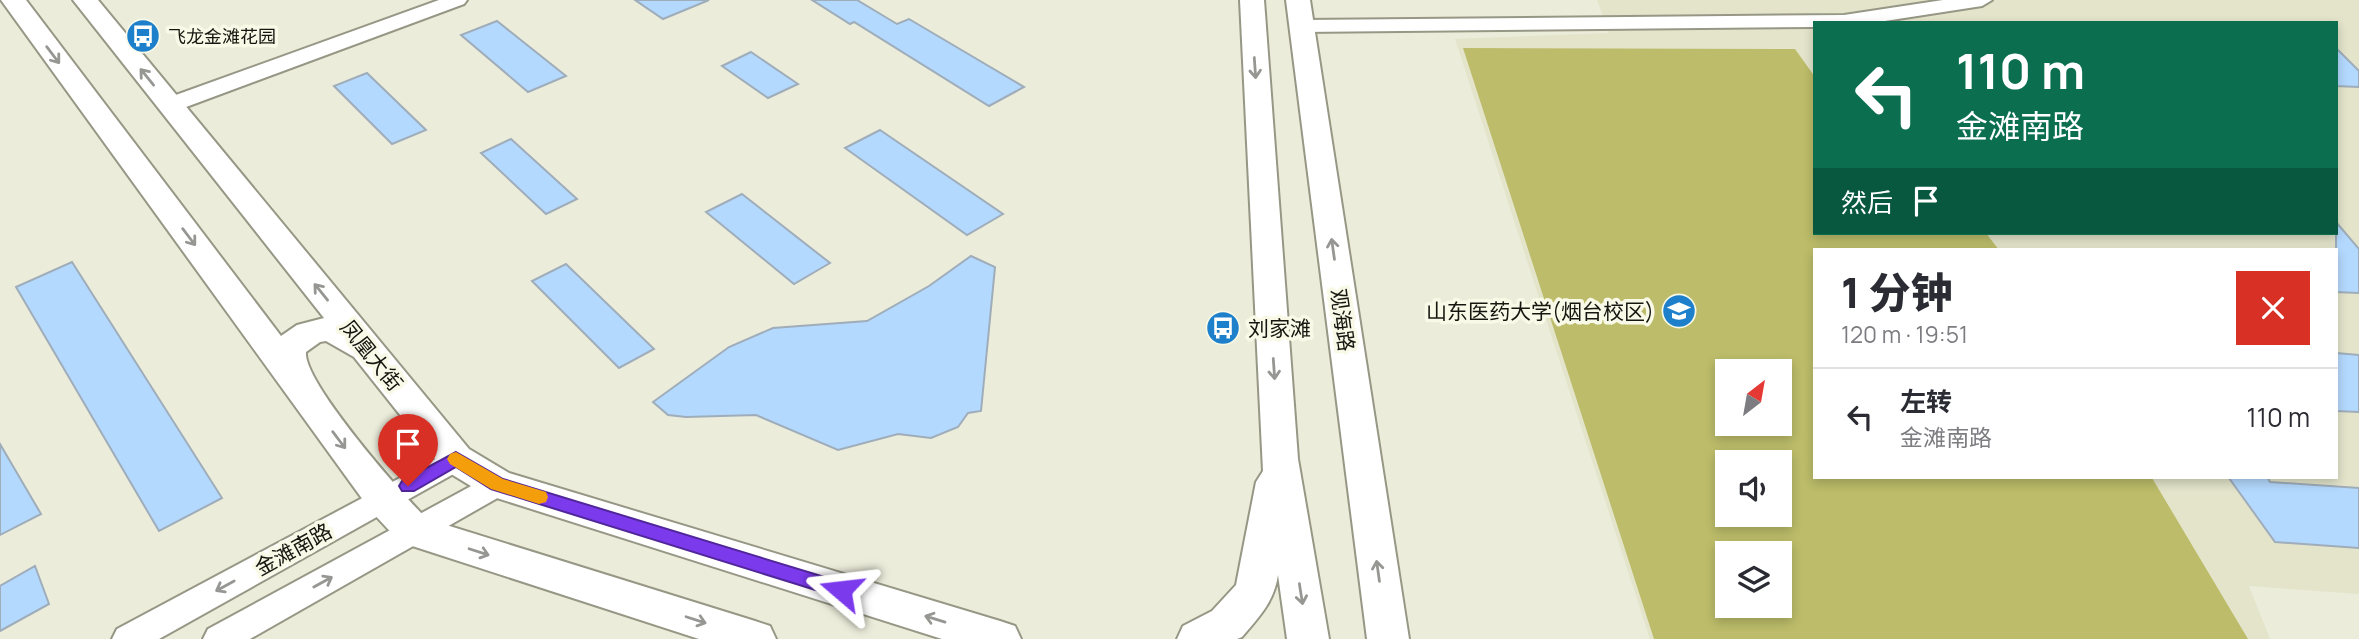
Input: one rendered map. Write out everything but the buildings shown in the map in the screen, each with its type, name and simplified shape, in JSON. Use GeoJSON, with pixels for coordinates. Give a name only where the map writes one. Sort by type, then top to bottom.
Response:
{"type":"FeatureCollection","features":[{"type":"Feature","properties":{"kind":"main road"},"geometry":{"type":"LineString","coordinates":[[12,0],[384,500],[414,531],[755,639]]}},
{"type":"Feature","properties":{"kind":"main road","name":"凤凰大街"},"geometry":{"type":"LineString","coordinates":[[85,0],[456,459],[497,484],[1000,639]]}},
{"type":"Feature","properties":{"kind":"main road"},"geometry":{"type":"LineString","coordinates":[[1252,0],[1280,459],[1308,639]]}},
{"type":"Feature","properties":{"kind":"main road","name":"观海路"},"geometry":{"type":"LineString","coordinates":[[1300,13],[1388,639]]}},
{"type":"Feature","properties":{"kind":"main road"},"geometry":{"type":"LineString","coordinates":[[306,394],[288,358],[289,347],[298,339],[326,329],[340,331],[372,355]]}},
{"type":"Feature","properties":{"kind":"main road"},"geometry":{"type":"LineString","coordinates":[[1198,639],[1227,624],[1255,592],[1280,459]]}},
{"type":"Feature","properties":{"kind":"street"},"geometry":{"type":"LineString","coordinates":[[170,105],[457,0]]}},
{"type":"Feature","properties":{"kind":"street"},"geometry":{"type":"LineString","coordinates":[[1300,13],[1844,21],[1982,0]]}},
{"type":"Feature","properties":{"kind":"street","name":"金滩南路"},"geometry":{"type":"LineString","coordinates":[[129,639],[456,459]]}},
{"type":"Feature","properties":{"kind":"street","name":"金滩南路"},"geometry":{"type":"LineString","coordinates":[[220,639],[497,484]]}},
{"type":"Feature","properties":{"kind":"shaded area","name":"山东医药大学(烟台校区)"},"geometry":{"type":"Polygon","coordinates":[[[1597,0],[2359,0],[2359,594],[2249,586],[2270,639],[1650,639],[1455,39],[1609,33],[1597,0]]]}},
{"type":"Feature","properties":{"kind":"shaded area","name":"山东医药大学(烟台校区)"},"geometry":{"type":"Polygon","coordinates":[[[1463,48],[1795,49],[1813,74],[1813,235],[1988,235],[1997,248],[1813,248],[1813,479],[2153,479],[2248,639],[1654,639],[1463,48]]]}},
{"type":"Feature","properties":{"kind":"slow traffic"},"geometry":{"type":"LineString","coordinates":[[456,459],[497,484],[539,497]]}},
{"type":"Feature","properties":{"kind":"place","name":"飞龙金滩花园"},"geometry":{"type":"Point","coordinates":[143,36]}},
{"type":"Feature","properties":{"kind":"place","name":"山东医药大学(烟台校区)"},"geometry":{"type":"Point","coordinates":[1679,311]}},
{"type":"Feature","properties":{"kind":"place","name":"刘家滩"},"geometry":{"type":"Point","coordinates":[1223,328]}},
{"type":"Feature","properties":{"kind":"route"},"geometry":{"type":"LineString","coordinates":[[408,486],[456,459],[497,484],[841,590]]}}]}
